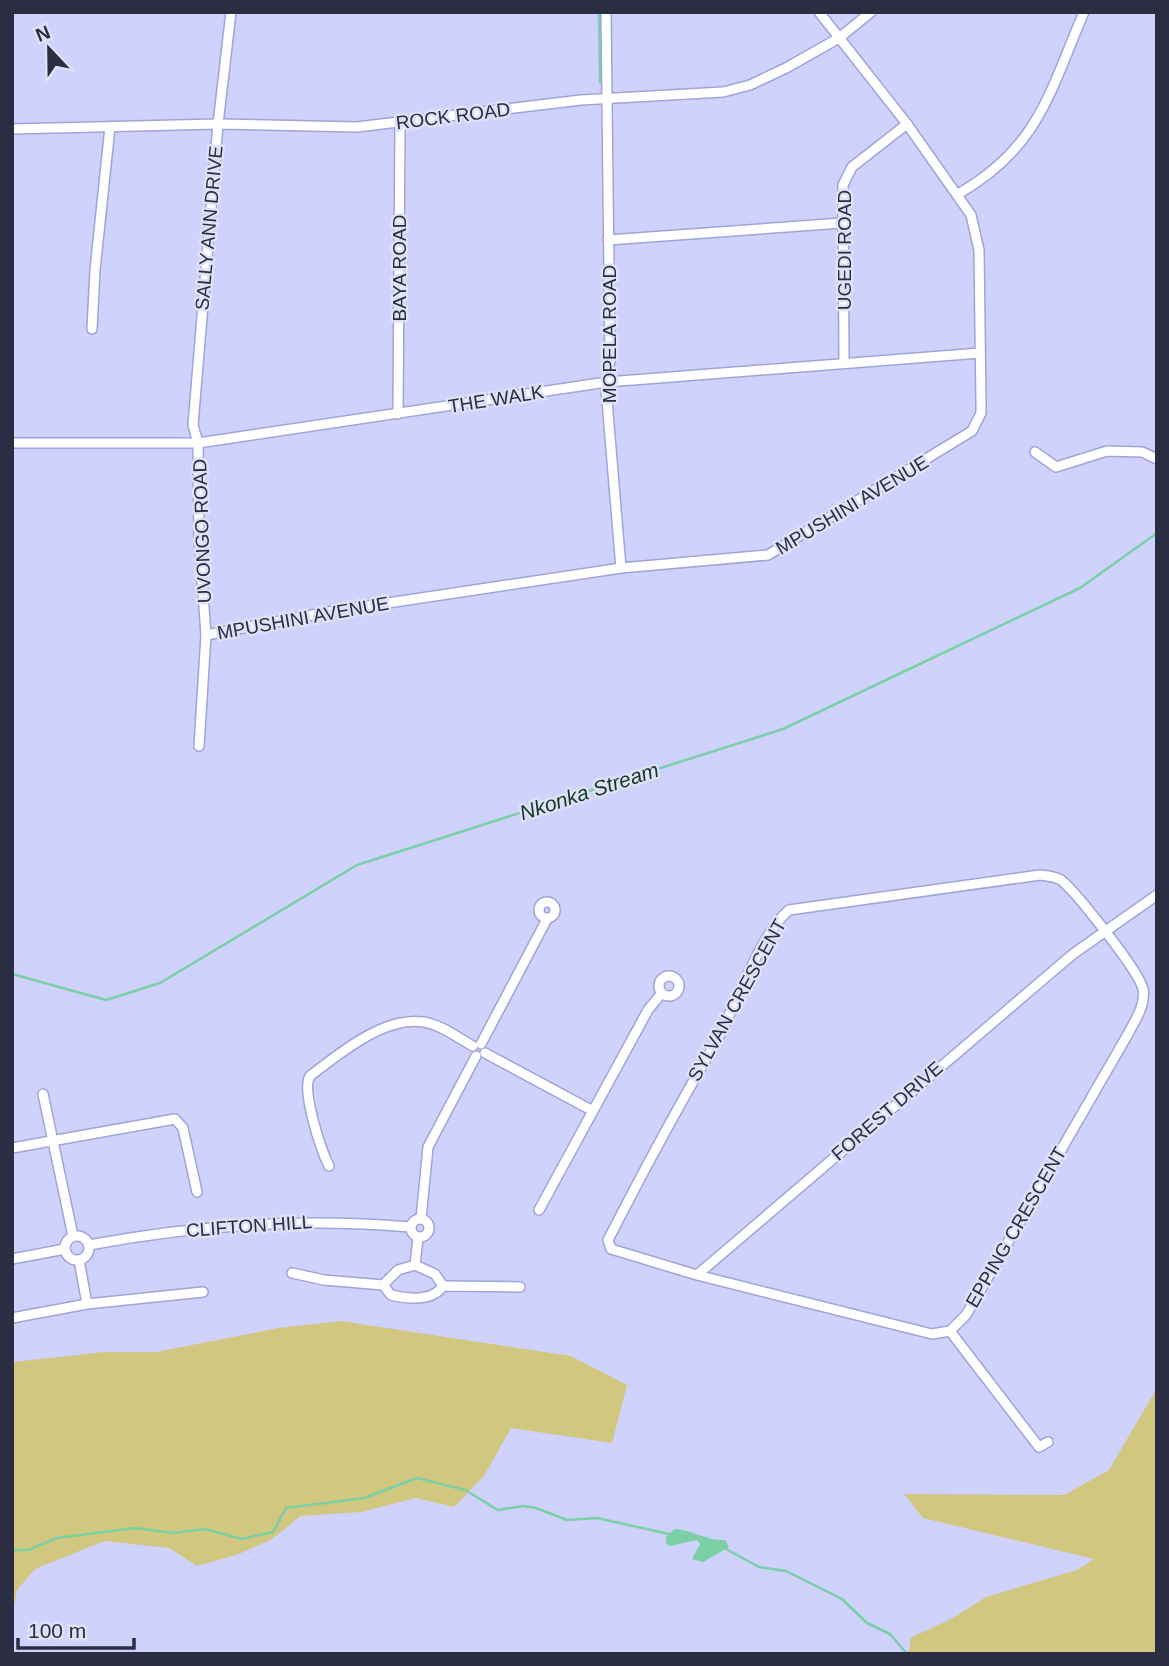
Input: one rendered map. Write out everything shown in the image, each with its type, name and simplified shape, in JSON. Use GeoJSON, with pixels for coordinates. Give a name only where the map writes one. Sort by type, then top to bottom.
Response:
{"type":"FeatureCollection","features":[{"type":"Feature","properties":{"kind":"street","name":"SALLY ANN DRIVE"},"geometry":{"type":"LineString","coordinates":[[198,443],[193,425],[218,124],[231,12]]}},
{"type":"Feature","properties":{"kind":"street","name":"MOPELA ROAD"},"geometry":{"type":"LineString","coordinates":[[606,12],[610,360],[607,382],[621,568]]}},
{"type":"Feature","properties":{"kind":"street","name":"MPUSHINI AVENUE"},"geometry":{"type":"LineString","coordinates":[[206,635],[328,612],[621,568],[768,555],[972,431],[981,413],[978,238],[971,215],[906,124],[818,12]]}},
{"type":"Feature","properties":{"kind":"street","name":"ROCK ROAD"},"geometry":{"type":"LineString","coordinates":[[12,129],[218,124],[343,128],[607,99],[738,89],[786,68],[839,38],[871,12]]}},
{"type":"Feature","properties":{"kind":"street"},"geometry":{"type":"LineString","coordinates":[[958,194],[1006,158],[1034,123],[1061,73],[1084,12]]}},
{"type":"Feature","properties":{"kind":"street","name":"BAYA ROAD"},"geometry":{"type":"LineString","coordinates":[[398,414],[400,122]]}},
{"type":"Feature","properties":{"kind":"street","name":"UGEDI ROAD"},"geometry":{"type":"LineString","coordinates":[[844,363],[842,223],[846,175],[860,159],[906,124]]}},
{"type":"Feature","properties":{"kind":"street"},"geometry":{"type":"LineString","coordinates":[[92,329],[94,270],[110,127]]}},
{"type":"Feature","properties":{"kind":"street"},"geometry":{"type":"LineString","coordinates":[[608,240],[842,223]]}},
{"type":"Feature","properties":{"kind":"street","name":"THE WALK"},"geometry":{"type":"LineString","coordinates":[[12,443],[198,443],[607,382],[980,353]]}},
{"type":"Feature","properties":{"kind":"street","name":"UVONGO ROAD"},"geometry":{"type":"LineString","coordinates":[[198,443],[199,538],[206,635],[199,746]]}},
{"type":"Feature","properties":{"kind":"street"},"geometry":{"type":"LineString","coordinates":[[1035,452],[1056,467],[1107,450],[1142,452],[1157,459]]}},
{"type":"Feature","properties":{"kind":"street","name":"SYLVAN CRESCENT"},"geometry":{"type":"LineString","coordinates":[[697,1275],[607,1245],[770,934],[789,910],[1040,875],[1061,881],[1103,931]]}},
{"type":"Feature","properties":{"kind":"street","name":"FOREST DRIVE"},"geometry":{"type":"LineString","coordinates":[[697,1275],[1103,931],[1157,895]]}},
{"type":"Feature","properties":{"kind":"street"},"geometry":{"type":"LineString","coordinates":[[418,1238],[425,1236],[429,1228],[421,1219],[428,1147],[547,919]]}},
{"type":"Feature","properties":{"kind":"street","name":"EPPING CRESCENT"},"geometry":{"type":"LineString","coordinates":[[950,1331],[966,1315],[1139,1013],[1143,993],[1138,975],[1103,931]]}},
{"type":"Feature","properties":{"kind":"street"},"geometry":{"type":"LineString","coordinates":[[539,1210],[648,1010],[661,994]]}},
{"type":"Feature","properties":{"kind":"street"},"geometry":{"type":"LineString","coordinates":[[329,1166],[322,1152],[311,1104],[307,1085],[310,1076],[370,1034],[414,1022],[433,1025],[593,1111]]}},
{"type":"Feature","properties":{"kind":"street"},"geometry":{"type":"LineString","coordinates":[[43,1094],[73,1236]]}},
{"type":"Feature","properties":{"kind":"street"},"geometry":{"type":"LineString","coordinates":[[12,1148],[53,1143],[174,1119],[183,1128],[197,1192]]}},
{"type":"Feature","properties":{"kind":"street"},"geometry":{"type":"LineString","coordinates":[[418,1238],[411,1233],[411,1227],[413,1222],[421,1219]]}},
{"type":"Feature","properties":{"kind":"street","name":"CLIFTON HILL"},"geometry":{"type":"LineString","coordinates":[[89,1245],[158,1232],[320,1221],[411,1227]]}},
{"type":"Feature","properties":{"kind":"street"},"geometry":{"type":"LineString","coordinates":[[73,1236],[85,1238],[89,1245],[88,1253],[79,1260],[68,1256],[65,1249],[66,1241],[73,1236]]}},
{"type":"Feature","properties":{"kind":"street"},"geometry":{"type":"LineString","coordinates":[[415,1265],[418,1238]]}},
{"type":"Feature","properties":{"kind":"street"},"geometry":{"type":"LineString","coordinates":[[12,1259],[65,1249]]}},
{"type":"Feature","properties":{"kind":"street"},"geometry":{"type":"LineString","coordinates":[[79,1260],[87,1304]]}},
{"type":"Feature","properties":{"kind":"street"},"geometry":{"type":"LineString","coordinates":[[383,1285],[398,1270],[415,1265],[435,1275],[443,1286]]}},
{"type":"Feature","properties":{"kind":"street"},"geometry":{"type":"LineString","coordinates":[[292,1273],[324,1280],[383,1285],[391,1295],[420,1298],[439,1292],[443,1286]]}},
{"type":"Feature","properties":{"kind":"street"},"geometry":{"type":"LineString","coordinates":[[697,1275],[932,1334],[950,1331],[1039,1447],[1048,1443]]}},
{"type":"Feature","properties":{"kind":"street"},"geometry":{"type":"LineString","coordinates":[[443,1286],[520,1287]]}},
{"type":"Feature","properties":{"kind":"street"},"geometry":{"type":"LineString","coordinates":[[12,1318],[87,1304],[203,1292]]}},
{"type":"Feature","properties":{"kind":"shaded area"},"geometry":{"type":"Polygon","coordinates":[[[341,1321],[571,1356],[627,1385],[612,1443],[511,1428],[484,1476],[454,1507],[416,1498],[361,1512],[301,1516],[272,1539],[239,1554],[197,1566],[169,1548],[104,1541],[35,1569],[17,1590],[12,1616],[12,1362],[105,1352],[156,1352],[279,1328],[341,1321]]]}},
{"type":"Feature","properties":{"kind":"shaded area"},"geometry":{"type":"Polygon","coordinates":[[[1157,1388],[1157,1654],[905,1654],[910,1649],[910,1638],[951,1619],[986,1597],[1077,1570],[1094,1559],[923,1518],[904,1494],[1064,1495],[1109,1470],[1157,1388]]]}},
{"type":"Feature","properties":{"kind":"shaded area"},"geometry":{"type":"Polygon","coordinates":[[[675,1529],[725,1540],[729,1547],[703,1562],[692,1559],[700,1544],[697,1540],[670,1546],[666,1543],[666,1537],[675,1529]]]}},
{"type":"Feature","properties":{"kind":"waterway"},"geometry":{"type":"LineString","coordinates":[[599,12],[600,82]]}},
{"type":"Feature","properties":{"kind":"waterway","name":"Nkonka Stream"},"geometry":{"type":"LineString","coordinates":[[12,974],[106,1000],[160,983],[357,865],[783,729],[1080,588],[1157,533]]}},
{"type":"Feature","properties":{"kind":"waterway"},"geometry":{"type":"LineString","coordinates":[[12,1550],[28,1550],[57,1538],[134,1528],[174,1533],[205,1529],[242,1539],[273,1532],[286,1508],[364,1498],[417,1478],[465,1490],[498,1510],[523,1506],[567,1520],[597,1518],[669,1534]]}},
{"type":"Feature","properties":{"kind":"waterway"},"geometry":{"type":"LineString","coordinates":[[726,1549],[759,1567],[786,1571],[842,1599],[867,1623],[890,1634],[907,1654]]}}]}
